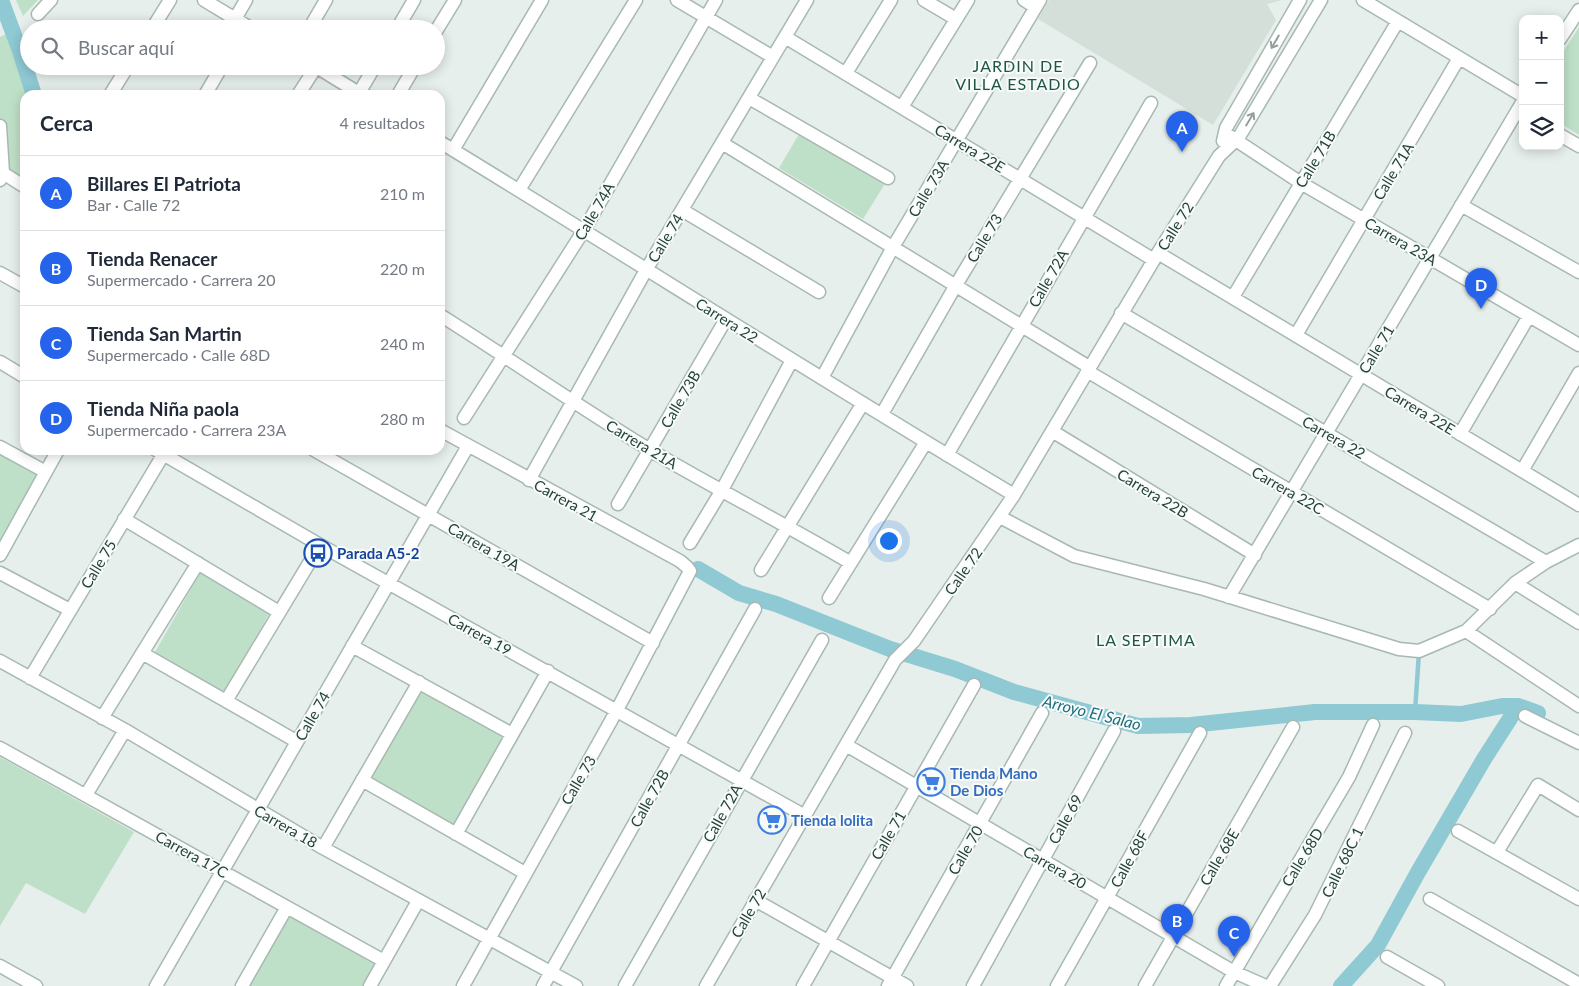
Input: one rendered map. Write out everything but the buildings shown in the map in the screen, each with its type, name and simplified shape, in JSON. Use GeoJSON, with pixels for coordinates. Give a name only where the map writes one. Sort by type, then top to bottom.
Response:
{"type":"FeatureCollection","features":[{"type":"Feature","properties":{"kind":"street"},"geometry":{"type":"LineString","coordinates":[[38,14],[51,0]]}},
{"type":"Feature","properties":{"kind":"street"},"geometry":{"type":"LineString","coordinates":[[158,20],[170,0]]}},
{"type":"Feature","properties":{"kind":"street"},"geometry":{"type":"LineString","coordinates":[[204,0],[236,20]]}},
{"type":"Feature","properties":{"kind":"street"},"geometry":{"type":"LineString","coordinates":[[244,20],[246,0]]}},
{"type":"Feature","properties":{"kind":"street"},"geometry":{"type":"LineString","coordinates":[[314,20],[326,0]]}},
{"type":"Feature","properties":{"kind":"street"},"geometry":{"type":"LineString","coordinates":[[402,20],[414,0]]}},
{"type":"Feature","properties":{"kind":"street"},"geometry":{"type":"LineString","coordinates":[[442,20],[454,0]]}},
{"type":"Feature","properties":{"kind":"street"},"geometry":{"type":"LineString","coordinates":[[445,145],[542,0]]}},
{"type":"Feature","properties":{"kind":"street"},"geometry":{"type":"LineString","coordinates":[[519,190],[636,0]]}},
{"type":"Feature","properties":{"kind":"street"},"geometry":{"type":"LineString","coordinates":[[677,0],[773,57]]}},
{"type":"Feature","properties":{"kind":"street","name":"Calle 74A"},"geometry":{"type":"LineString","coordinates":[[464,418],[584,230],[716,0]]}},
{"type":"Feature","properties":{"kind":"street","name":"Calle 74"},"geometry":{"type":"LineString","coordinates":[[529,480],[646,270],[806,0]]}},
{"type":"Feature","properties":{"kind":"street"},"geometry":{"type":"LineString","coordinates":[[846,73],[891,0]]}},
{"type":"Feature","properties":{"kind":"street"},"geometry":{"type":"LineString","coordinates":[[924,0],[956,19]]}},
{"type":"Feature","properties":{"kind":"street"},"geometry":{"type":"LineString","coordinates":[[902,107],[968,0]]}},
{"type":"Feature","properties":{"kind":"street"},"geometry":{"type":"LineString","coordinates":[[1024,0],[1038,4]]}},
{"type":"Feature","properties":{"kind":"street","name":"Calle 72"},"geometry":{"type":"LineString","coordinates":[[1230,137],[1226,128],[1300,0]]}},
{"type":"Feature","properties":{"kind":"street"},"geometry":{"type":"LineString","coordinates":[[1305,0],[1319,4]]}},
{"type":"Feature","properties":{"kind":"street"},"geometry":{"type":"LineString","coordinates":[[1363,0],[1519,94]]}},
{"type":"Feature","properties":{"kind":"street","name":"Calle 73A"},"geometry":{"type":"LineString","coordinates":[[822,378],[893,247],[1038,4]]}},
{"type":"Feature","properties":{"kind":"street","name":"Calle 72"},"geometry":{"type":"LineString","coordinates":[[706,986],[895,660],[914,642],[1000,517],[1156,256],[1230,137],[1319,4]]}},
{"type":"Feature","properties":{"kind":"street"},"geometry":{"type":"LineString","coordinates":[[1564,33],[1579,10]]}},
{"type":"Feature","properties":{"kind":"street","name":"Calle 71B"},"geometry":{"type":"LineString","coordinates":[[1233,297],[1398,21]]}},
{"type":"Feature","properties":{"kind":"street","name":"Carrera 22E"},"geometry":{"type":"LineString","coordinates":[[785,37],[1084,217],[1233,297],[1579,505]]}},
{"type":"Feature","properties":{"kind":"street","name":"Calle 71A"},"geometry":{"type":"LineString","coordinates":[[1296,335],[1459,58]]}},
{"type":"Feature","properties":{"kind":"street","name":"Calle 73"},"geometry":{"type":"LineString","coordinates":[[882,414],[956,285],[1090,63]]}},
{"type":"Feature","properties":{"kind":"street"},"geometry":{"type":"LineString","coordinates":[[113,90],[122,75]]}},
{"type":"Feature","properties":{"kind":"street"},"geometry":{"type":"LineString","coordinates":[[207,90],[216,75]]}},
{"type":"Feature","properties":{"kind":"street"},"geometry":{"type":"LineString","coordinates":[[301,90],[310,75]]}},
{"type":"Feature","properties":{"kind":"street"},"geometry":{"type":"LineString","coordinates":[[328,75],[353,90]]}},
{"type":"Feature","properties":{"kind":"street"},"geometry":{"type":"LineString","coordinates":[[362,90],[370,75]]}},
{"type":"Feature","properties":{"kind":"street"},"geometry":{"type":"LineString","coordinates":[[401,90],[410,75]]}},
{"type":"Feature","properties":{"kind":"street"},"geometry":{"type":"LineString","coordinates":[[749,98],[888,178]]}},
{"type":"Feature","properties":{"kind":"street","name":"Calle 72A"},"geometry":{"type":"LineString","coordinates":[[947,455],[1151,103]]}},
{"type":"Feature","properties":{"kind":"street","name":"Calle 71"},"geometry":{"type":"LineString","coordinates":[[1229,597],[1461,205],[1519,111]]}},
{"type":"Feature","properties":{"kind":"street"},"geometry":{"type":"LineString","coordinates":[[0,126],[2,177],[20,186]]}},
{"type":"Feature","properties":{"kind":"street","name":"Carrera 23A"},"geometry":{"type":"LineString","coordinates":[[1230,137],[1301,183],[1579,345]]}},
{"type":"Feature","properties":{"kind":"street"},"geometry":{"type":"LineString","coordinates":[[1564,137],[1579,146]]}},
{"type":"Feature","properties":{"kind":"street"},"geometry":{"type":"LineString","coordinates":[[722,143],[1021,325],[1088,369]]}},
{"type":"Feature","properties":{"kind":"street","name":"Carrera 22"},"geometry":{"type":"LineString","coordinates":[[445,147],[519,190],[792,360],[1014,495]]}},
{"type":"Feature","properties":{"kind":"street"},"geometry":{"type":"LineString","coordinates":[[1461,205],[1579,272]]}},
{"type":"Feature","properties":{"kind":"street"},"geometry":{"type":"LineString","coordinates":[[682,210],[819,292]]}},
{"type":"Feature","properties":{"kind":"street"},"geometry":{"type":"LineString","coordinates":[[0,273],[20,284]]}},
{"type":"Feature","properties":{"kind":"street","name":"Carrera 22"},"geometry":{"type":"LineString","coordinates":[[1121,313],[1546,562]]}},
{"type":"Feature","properties":{"kind":"street"},"geometry":{"type":"LineString","coordinates":[[1460,434],[1529,316]]}},
{"type":"Feature","properties":{"kind":"street","name":"Carrera 21A"},"geometry":{"type":"LineString","coordinates":[[445,317],[573,402],[651,450],[851,563]]}},
{"type":"Feature","properties":{"kind":"street","name":"Calle 73B"},"geometry":{"type":"LineString","coordinates":[[618,504],[726,319]]}},
{"type":"Feature","properties":{"kind":"street"},"geometry":{"type":"LineString","coordinates":[[690,543],[722,490],[792,360]]}},
{"type":"Feature","properties":{"kind":"street"},"geometry":{"type":"LineString","coordinates":[[0,362],[20,374]]}},
{"type":"Feature","properties":{"kind":"street","name":"Carrera 22C"},"geometry":{"type":"LineString","coordinates":[[1088,369],[1490,609]]}},
{"type":"Feature","properties":{"kind":"street"},"geometry":{"type":"LineString","coordinates":[[1522,471],[1579,373]]}},
{"type":"Feature","properties":{"kind":"street"},"geometry":{"type":"LineString","coordinates":[[762,570],[863,403]]}},
{"type":"Feature","properties":{"kind":"street","name":"Carrera 22B"},"geometry":{"type":"LineString","coordinates":[[1052,431],[1254,555]]}},
{"type":"Feature","properties":{"kind":"street","name":"Carrera 21"},"geometry":{"type":"LineString","coordinates":[[445,433],[680,561],[690,572]]}},
{"type":"Feature","properties":{"kind":"street"},"geometry":{"type":"LineString","coordinates":[[829,598],[926,442]]}},
{"type":"Feature","properties":{"kind":"street","name":"Calle 74"},"geometry":{"type":"LineString","coordinates":[[156,986],[468,446]]}},
{"type":"Feature","properties":{"kind":"street"},"geometry":{"type":"LineString","coordinates":[[0,447],[46,472]]}},
{"type":"Feature","properties":{"kind":"street"},"geometry":{"type":"LineString","coordinates":[[0,555],[55,455]]}},
{"type":"Feature","properties":{"kind":"street","name":"Calle 75"},"geometry":{"type":"LineString","coordinates":[[30,678],[160,455]]}},
{"type":"Feature","properties":{"kind":"street","name":"Carrera 19"},"geometry":{"type":"LineString","coordinates":[[169,455],[320,545],[805,816]]}},
{"type":"Feature","properties":{"kind":"street","name":"Carrera 19A"},"geometry":{"type":"LineString","coordinates":[[323,455],[428,513],[653,643]]}},
{"type":"Feature","properties":{"kind":"street"},"geometry":{"type":"LineString","coordinates":[[1000,517],[1074,556],[1229,597],[1336,628],[1399,649],[1419,651],[1466,631],[1515,583],[1546,562],[1579,546]]}},
{"type":"Feature","properties":{"kind":"street"},"geometry":{"type":"LineString","coordinates":[[124,519],[280,612]]}},
{"type":"Feature","properties":{"kind":"street"},"geometry":{"type":"LineString","coordinates":[[226,701],[320,545]]}},
{"type":"Feature","properties":{"kind":"street"},"geometry":{"type":"LineString","coordinates":[[102,718],[198,563]]}},
{"type":"Feature","properties":{"kind":"street","name":"Calle 73"},"geometry":{"type":"LineString","coordinates":[[462,986],[617,710],[690,572]]}},
{"type":"Feature","properties":{"kind":"street"},"geometry":{"type":"LineString","coordinates":[[0,573],[70,610]]}},
{"type":"Feature","properties":{"kind":"street"},"geometry":{"type":"LineString","coordinates":[[1515,583],[1579,623]]}},
{"type":"Feature","properties":{"kind":"street","name":"Calle 72B"},"geometry":{"type":"LineString","coordinates":[[543,986],[755,609]]}},
{"type":"Feature","properties":{"kind":"street"},"geometry":{"type":"LineString","coordinates":[[1466,631],[1579,706]]}},
{"type":"Feature","properties":{"kind":"street","name":"Calle 72A"},"geometry":{"type":"LineString","coordinates":[[625,986],[822,640]]}},
{"type":"Feature","properties":{"kind":"street"},"geometry":{"type":"LineString","coordinates":[[352,646],[512,734]]}},
{"type":"Feature","properties":{"kind":"street"},"geometry":{"type":"LineString","coordinates":[[142,653],[296,741]]}},
{"type":"Feature","properties":{"kind":"street","name":"Carrera 18"},"geometry":{"type":"LineString","coordinates":[[0,661],[124,730],[323,848],[576,986]]}},
{"type":"Feature","properties":{"kind":"street"},"geometry":{"type":"LineString","coordinates":[[456,834],[548,671]]}},
{"type":"Feature","properties":{"kind":"street"},"geometry":{"type":"LineString","coordinates":[[323,848],[419,682]]}},
{"type":"Feature","properties":{"kind":"street","name":"Calle 71"},"geometry":{"type":"LineString","coordinates":[[802,986],[974,685]]}},
{"type":"Feature","properties":{"kind":"street","name":"Calle 70"},"geometry":{"type":"LineString","coordinates":[[890,982],[1042,713]]}},
{"type":"Feature","properties":{"kind":"street"},"geometry":{"type":"LineString","coordinates":[[1525,716],[1579,743]]}},
{"type":"Feature","properties":{"kind":"street","name":"Calle 68D"},"geometry":{"type":"LineString","coordinates":[[1226,986],[1349,777],[1373,725]]}},
{"type":"Feature","properties":{"kind":"street","name":"Calle 68E"},"geometry":{"type":"LineString","coordinates":[[1145,986],[1293,727]]}},
{"type":"Feature","properties":{"kind":"street"},"geometry":{"type":"LineString","coordinates":[[86,795],[124,730]]}},
{"type":"Feature","properties":{"kind":"street","name":"Calle 69"},"geometry":{"type":"LineString","coordinates":[[973,986],[1114,731]]}},
{"type":"Feature","properties":{"kind":"street","name":"Calle 68F"},"geometry":{"type":"LineString","coordinates":[[1057,986],[1200,733]]}},
{"type":"Feature","properties":{"kind":"street","name":"Calle 68C 1"},"geometry":{"type":"LineString","coordinates":[[1270,986],[1315,916],[1405,733]]}},
{"type":"Feature","properties":{"kind":"street","name":"Carrera 20"},"geometry":{"type":"LineString","coordinates":[[846,745],[1234,972],[1266,986]]}},
{"type":"Feature","properties":{"kind":"street","name":"Carrera 17C"},"geometry":{"type":"LineString","coordinates":[[0,748],[384,961]]}},
{"type":"Feature","properties":{"kind":"street"},"geometry":{"type":"LineString","coordinates":[[362,780],[525,873]]}},
{"type":"Feature","properties":{"kind":"street"},"geometry":{"type":"LineString","coordinates":[[1497,852],[1538,785],[1579,810]]}},
{"type":"Feature","properties":{"kind":"street"},"geometry":{"type":"LineString","coordinates":[[1458,832],[1579,899]]}},
{"type":"Feature","properties":{"kind":"street"},"geometry":{"type":"LineString","coordinates":[[1430,899],[1579,984]]}},
{"type":"Feature","properties":{"kind":"street"},"geometry":{"type":"LineString","coordinates":[[755,900],[828,941],[890,982],[907,986]]}},
{"type":"Feature","properties":{"kind":"street"},"geometry":{"type":"LineString","coordinates":[[370,986],[418,901]]}},
{"type":"Feature","properties":{"kind":"street"},"geometry":{"type":"LineString","coordinates":[[242,986],[287,908]]}},
{"type":"Feature","properties":{"kind":"street"},"geometry":{"type":"LineString","coordinates":[[1387,957],[1438,986]]}},
{"type":"Feature","properties":{"kind":"street"},"geometry":{"type":"LineString","coordinates":[[0,966],[36,986]]}},
{"type":"Feature","properties":{"kind":"shaded area"},"geometry":{"type":"Polygon","coordinates":[[[1049,0],[1282,0],[1267,4],[1276,20],[1213,125],[1038,19],[1049,0]]]}},
{"type":"Feature","properties":{"kind":"green space"},"geometry":{"type":"Polygon","coordinates":[[[16,0],[38,0],[23,16],[16,0]]]}},
{"type":"Feature","properties":{"kind":"green space"},"geometry":{"type":"Polygon","coordinates":[[[1579,27],[1579,135],[1564,126],[1564,51],[1579,27]]]}},
{"type":"Feature","properties":{"kind":"green space"},"geometry":{"type":"Polygon","coordinates":[[[6,34],[25,90],[20,90],[20,177],[0,163],[0,37],[6,34]]]}},
{"type":"Feature","properties":{"kind":"green space"},"geometry":{"type":"Polygon","coordinates":[[[802,129],[888,179],[863,219],[779,168],[802,129]]]}},
{"type":"Feature","properties":{"kind":"green space"},"geometry":{"type":"Polygon","coordinates":[[[0,454],[37,474],[0,542],[0,454]]]}},
{"type":"Feature","properties":{"kind":"green space"},"geometry":{"type":"Polygon","coordinates":[[[201,571],[271,610],[224,694],[154,654],[201,571]]]}},
{"type":"Feature","properties":{"kind":"green space"},"geometry":{"type":"Polygon","coordinates":[[[418,687],[506,737],[456,826],[368,777],[418,687]]]}},
{"type":"Feature","properties":{"kind":"green space"},"geometry":{"type":"Polygon","coordinates":[[[0,757],[134,832],[85,914],[26,883],[0,926],[0,757]]]}},
{"type":"Feature","properties":{"kind":"green space"},"geometry":{"type":"Polygon","coordinates":[[[289,914],[377,964],[365,986],[249,986],[289,914]]]}},
{"type":"Feature","properties":{"kind":"waterway","name":"Arroyo El Salao"},"geometry":{"type":"LineString","coordinates":[[1,0],[20,51]]}},
{"type":"Feature","properties":{"kind":"waterway","name":"Arroyo El Salao"},"geometry":{"type":"LineString","coordinates":[[28,75],[32,90]]}},
{"type":"Feature","properties":{"kind":"waterway","name":"Arroyo El Salao"},"geometry":{"type":"LineString","coordinates":[[698,569],[739,593],[776,604],[890,649],[955,669],[1014,692],[1138,726],[1191,725],[1315,712],[1461,714],[1502,706],[1518,706],[1538,713]]}},
{"type":"Feature","properties":{"kind":"waterway"},"geometry":{"type":"LineString","coordinates":[[1415,712],[1419,652]]}},
{"type":"Feature","properties":{"kind":"waterway"},"geometry":{"type":"LineString","coordinates":[[1341,986],[1378,945],[1484,759],[1518,706]]}},
{"type":"Feature","properties":{"kind":"place","name":"Billares El Patriota"},"geometry":{"type":"Point","coordinates":[1182,152]}},
{"type":"Feature","properties":{"kind":"place","name":"Tienda Niña paola"},"geometry":{"type":"Point","coordinates":[1481,309]}},
{"type":"Feature","properties":{"kind":"place","name":"Parada A5-2"},"geometry":{"type":"Point","coordinates":[318,553]}},
{"type":"Feature","properties":{"kind":"place","name":"Tienda Mano De Dios"},"geometry":{"type":"Point","coordinates":[931,782]}},
{"type":"Feature","properties":{"kind":"place","name":"Tienda lolita"},"geometry":{"type":"Point","coordinates":[772,820]}},
{"type":"Feature","properties":{"kind":"place","name":"Tienda Renacer"},"geometry":{"type":"Point","coordinates":[1177,945]}},
{"type":"Feature","properties":{"kind":"place","name":"Tienda San Martin"},"geometry":{"type":"Point","coordinates":[1234,957]}},
{"type":"Feature","properties":{"kind":"district","name":"JARDIN DE VILLA ESTADIO"},"geometry":{"type":"Point","coordinates":[1018,74]}},
{"type":"Feature","properties":{"kind":"district","name":"LA SEPTIMA"},"geometry":{"type":"Point","coordinates":[1146,639]}}]}
